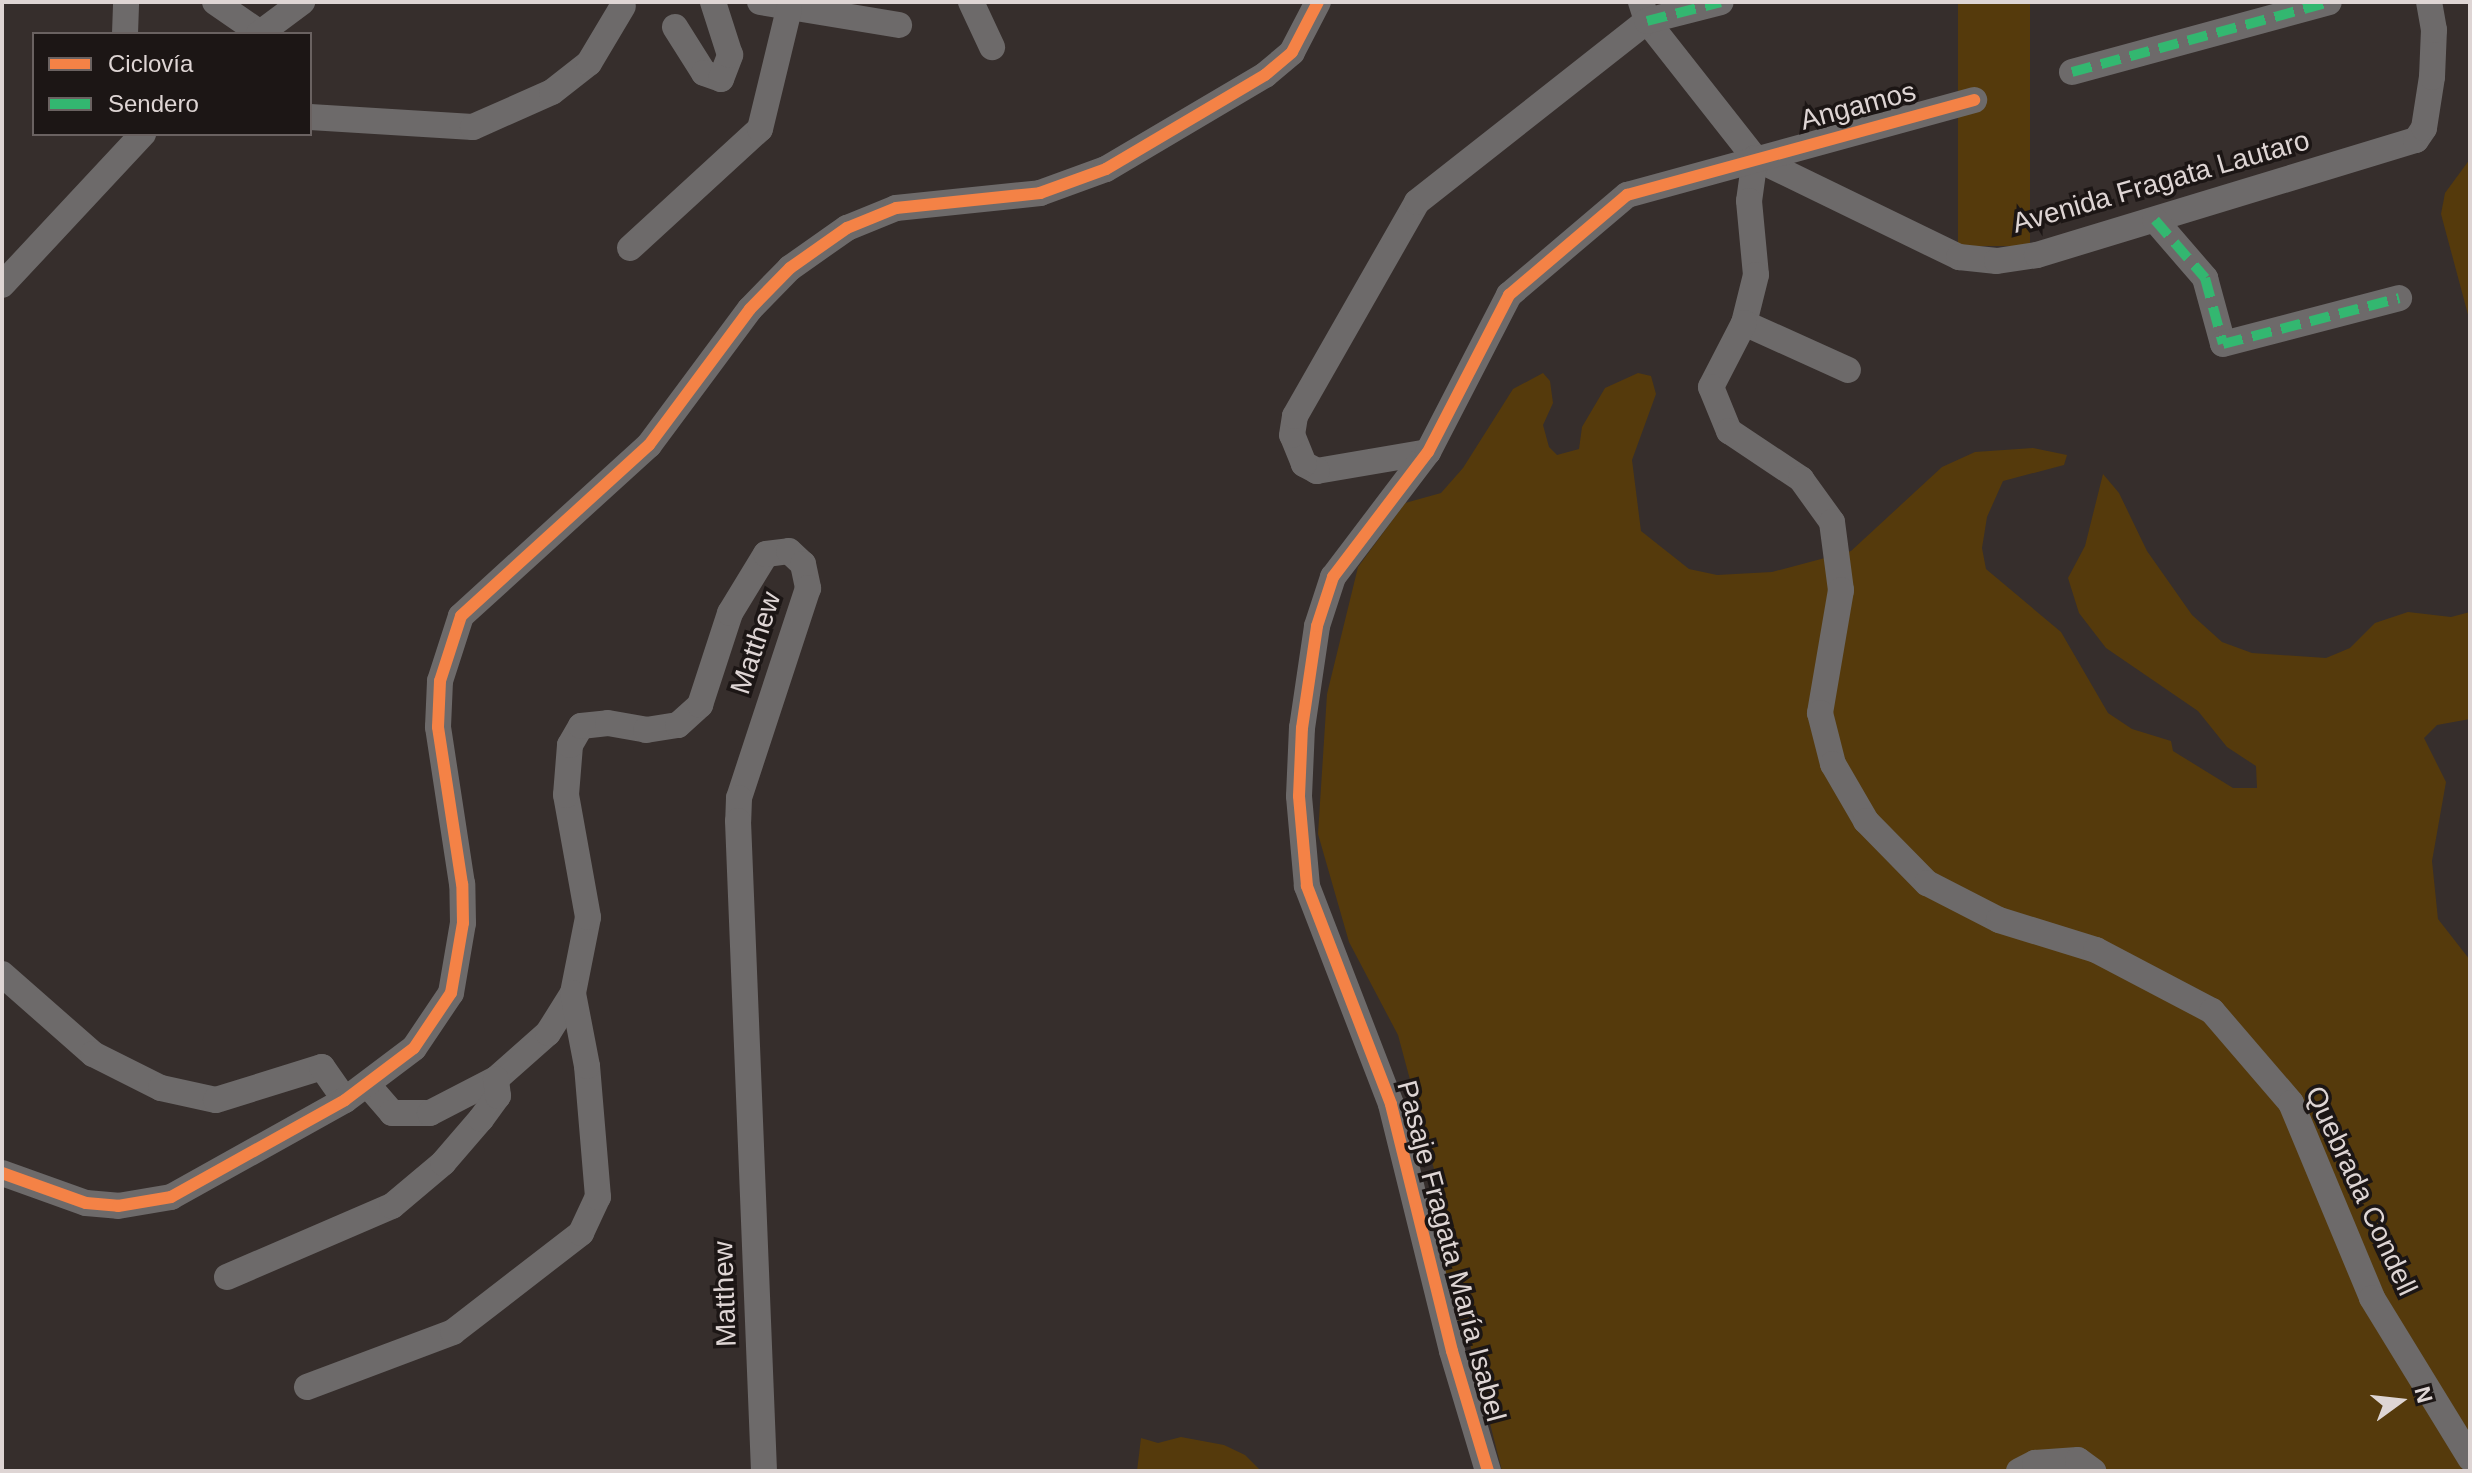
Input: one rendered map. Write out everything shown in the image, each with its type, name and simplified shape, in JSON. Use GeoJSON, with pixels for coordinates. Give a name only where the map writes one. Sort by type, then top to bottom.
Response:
{"type":"FeatureCollection","features":[{"type":"Feature","properties":{"kind":"street"},"geometry":{"type":"LineString","coordinates":[[215,2],[257,32]]}},
{"type":"Feature","properties":{"kind":"street"},"geometry":{"type":"LineString","coordinates":[[263,32],[302,2]]}},
{"type":"Feature","properties":{"kind":"street"},"geometry":{"type":"LineString","coordinates":[[675,27],[704,73],[721,79],[730,55],[713,2]]}},
{"type":"Feature","properties":{"kind":"street"},"geometry":{"type":"LineString","coordinates":[[760,2],[899,25]]}},
{"type":"Feature","properties":{"kind":"street"},"geometry":{"type":"LineString","coordinates":[[971,2],[992,47]]}},
{"type":"Feature","properties":{"kind":"street"},"geometry":{"type":"LineString","coordinates":[[2,1173],[86,1203],[146,1204],[198,1184],[345,1100],[414,1048],[437,1020],[451,993],[457,967],[462,884],[438,727],[440,681],[461,616],[649,445],[750,309],[790,268],[847,228],[896,208],[1040,193],[1106,169],[1265,75],[1292,52],[1318,2]]}},
{"type":"Feature","properties":{"kind":"street"},"geometry":{"type":"LineString","coordinates":[[1428,452],[1317,471],[1304,464],[1296,452],[1292,435],[1295,416],[1417,202],[1644,12],[1721,2]]}},
{"type":"Feature","properties":{"kind":"street"},"geometry":{"type":"LineString","coordinates":[[2072,72],[2329,2]]}},
{"type":"Feature","properties":{"kind":"street","name":"Avenida Fragata Lautaro"},"geometry":{"type":"LineString","coordinates":[[1644,12],[1755,158],[1959,257],[1997,261],[2037,255],[2416,140],[2424,128],[2432,77],[2434,30],[2429,2]]}},
{"type":"Feature","properties":{"kind":"street"},"geometry":{"type":"LineString","coordinates":[[122,4],[125,32]]}},
{"type":"Feature","properties":{"kind":"street"},"geometry":{"type":"LineString","coordinates":[[312,117],[473,127],[552,92],[589,63],[623,6]]}},
{"type":"Feature","properties":{"kind":"street"},"geometry":{"type":"LineString","coordinates":[[630,248],[760,129],[789,9]]}},
{"type":"Feature","properties":{"kind":"street","name":"Angamos"},"geometry":{"type":"LineString","coordinates":[[1755,158],[1974,100]]}},
{"type":"Feature","properties":{"kind":"street"},"geometry":{"type":"LineString","coordinates":[[2,285],[122,143]]}},
{"type":"Feature","properties":{"kind":"street","name":"Quebrada Condell"},"geometry":{"type":"LineString","coordinates":[[1755,158],[1749,201],[1756,275],[1744,323],[1711,387],[1729,431],[1801,479],[1832,522],[1841,590],[1820,713],[1833,764],[1866,821],[1927,883],[1999,920],[2096,950],[2212,1011],[2291,1103],[2372,1298],[2470,1458]]}},
{"type":"Feature","properties":{"kind":"street","name":"Pasaje Fragata María Isabel"},"geometry":{"type":"LineString","coordinates":[[1488,1471],[1452,1351],[1391,1104],[1307,886],[1299,796],[1317,626],[1333,577],[1428,452],[1509,295],[1627,195],[1755,158]]}},
{"type":"Feature","properties":{"kind":"street"},"geometry":{"type":"LineString","coordinates":[[2155,220],[2205,278],[2223,344],[2399,298]]}},
{"type":"Feature","properties":{"kind":"street"},"geometry":{"type":"LineString","coordinates":[[1744,323],[1848,370]]}},
{"type":"Feature","properties":{"kind":"street","name":"Matthew"},"geometry":{"type":"LineString","coordinates":[[367,1084],[392,1113],[414,1116],[496,1079],[548,1033],[573,993],[588,917],[566,795],[570,745],[581,726],[608,723],[646,730],[678,725],[700,705],[730,613],[766,554],[789,551],[803,564],[808,588],[739,798],[738,821],[764,1471]]}},
{"type":"Feature","properties":{"kind":"street"},"geometry":{"type":"LineString","coordinates":[[2,974],[93,1054],[161,1088],[216,1100],[322,1067],[345,1100]]}},
{"type":"Feature","properties":{"kind":"street"},"geometry":{"type":"LineString","coordinates":[[307,1387],[453,1332],[552,1257],[594,1214],[596,1148],[573,993]]}},
{"type":"Feature","properties":{"kind":"street"},"geometry":{"type":"LineString","coordinates":[[227,1277],[319,1242],[392,1206],[443,1163],[481,1119],[498,1096],[496,1079]]}},
{"type":"Feature","properties":{"kind":"street"},"geometry":{"type":"LineString","coordinates":[[2019,1471],[2035,1463],[2078,1460],[2093,1471]]}},
{"type":"Feature","properties":{"kind":"shaded area"},"geometry":{"type":"Polygon","coordinates":[[[1958,2],[2030,2],[2030,246],[1958,246],[1958,2]]]}},
{"type":"Feature","properties":{"kind":"shaded area"},"geometry":{"type":"Polygon","coordinates":[[[2470,159],[2470,322],[2441,214],[2445,193],[2470,159]]]}},
{"type":"Feature","properties":{"kind":"shaded area"},"geometry":{"type":"Polygon","coordinates":[[[1543,373],[1550,381],[1553,403],[1543,425],[1549,447],[1557,455],[1579,449],[1582,427],[1605,388],[1638,373],[1651,376],[1656,394],[1632,460],[1641,531],[1689,569],[1717,575],[1772,572],[1851,551],[1942,467],[1975,452],[2033,448],[2067,455],[2064,465],[2003,481],[1987,517],[1982,548],[1986,569],[2061,632],[2108,713],[2132,729],[2171,741],[2173,751],[2233,788],[2257,788],[2256,766],[2227,747],[2198,711],[2106,648],[2079,613],[2068,578],[2085,546],[2103,474],[2119,493],[2147,551],[2192,615],[2222,642],[2252,653],[2326,658],[2350,648],[2375,623],[2408,612],[2451,617],[2470,612],[2470,719],[2437,725],[2424,738],[2446,782],[2432,861],[2438,919],[2470,960],[2470,1471],[1502,1471],[1470,1344],[1453,1313],[1443,1264],[1446,1214],[1398,1035],[1349,942],[1318,834],[1327,694],[1358,567],[1405,503],[1441,493],[1463,468],[1513,389],[1543,373]]]}},
{"type":"Feature","properties":{"kind":"shaded area"},"geometry":{"type":"Polygon","coordinates":[[[1181,1437],[1224,1445],[1245,1455],[1261,1471],[1137,1471],[1141,1438],[1158,1443],[1181,1437]]]}},
{"type":"Feature","properties":{"kind":"marked path"},"geometry":{"type":"LineString","coordinates":[[1647,21],[1721,2]]}},
{"type":"Feature","properties":{"kind":"marked path"},"geometry":{"type":"LineString","coordinates":[[2072,72],[2329,2]]}},
{"type":"Feature","properties":{"kind":"marked path"},"geometry":{"type":"LineString","coordinates":[[2155,220],[2205,278],[2223,344],[2399,298]]}},
{"type":"Feature","properties":{"kind":"cycle path"},"geometry":{"type":"LineString","coordinates":[[2,1173],[86,1203],[118,1206],[171,1197],[345,1100],[414,1048],[451,993],[463,923],[462,884],[438,727],[440,681],[461,616],[649,445],[750,309],[790,268],[847,228],[896,208],[1040,193],[1106,169],[1265,75],[1292,52],[1318,2]]}},
{"type":"Feature","properties":{"kind":"cycle path"},"geometry":{"type":"LineString","coordinates":[[1488,1471],[1452,1351],[1391,1104],[1307,886],[1299,796],[1302,728],[1317,626],[1333,577],[1428,452],[1509,295],[1627,195],[1974,100]]}}]}
